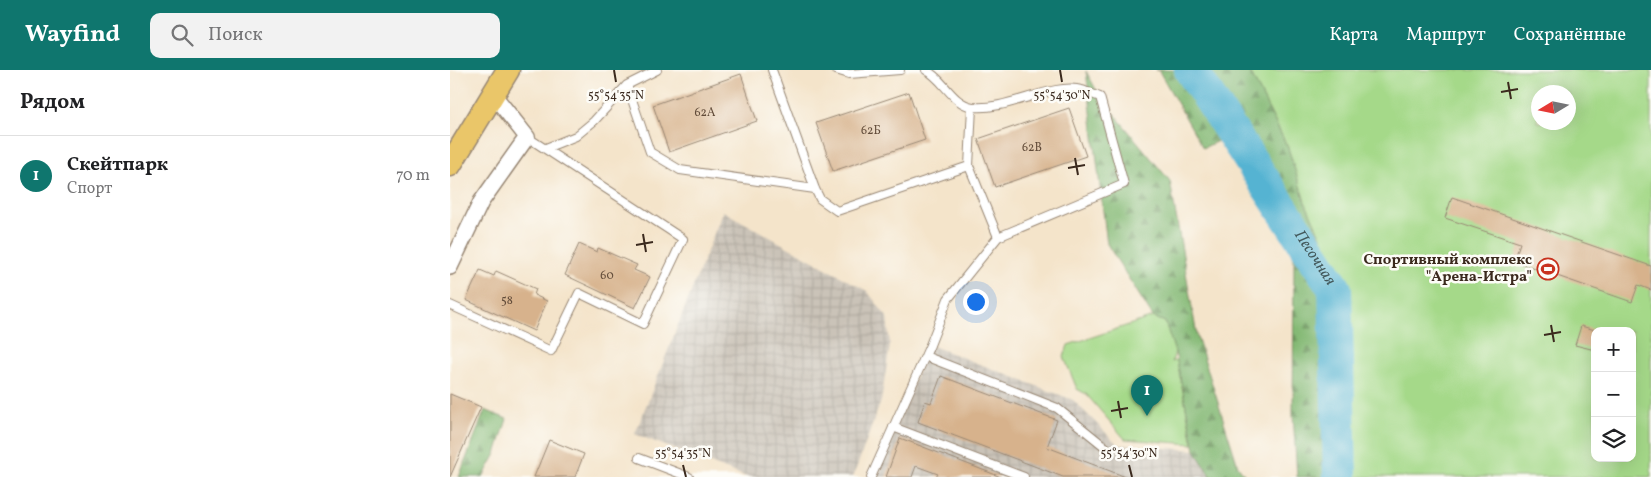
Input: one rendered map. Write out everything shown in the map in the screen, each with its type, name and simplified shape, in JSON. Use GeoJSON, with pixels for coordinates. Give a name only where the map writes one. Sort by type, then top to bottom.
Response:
{"type":"FeatureCollection","features":[{"type":"Feature","properties":{"kind":"main road"},"geometry":{"type":"LineString","coordinates":[[450,165],[492,93],[508,70]]}},
{"type":"Feature","properties":{"kind":"street"},"geometry":{"type":"LineString","coordinates":[[450,267],[481,202],[528,137],[492,93]]}},
{"type":"Feature","properties":{"kind":"lane"},"geometry":{"type":"LineString","coordinates":[[546,148],[576,136],[594,121],[627,85],[657,70]]}},
{"type":"Feature","properties":{"kind":"lane"},"geometry":{"type":"LineString","coordinates":[[772,70],[815,189],[820,199],[837,211],[968,166]]}},
{"type":"Feature","properties":{"kind":"lane"},"geometry":{"type":"LineString","coordinates":[[836,70],[849,74],[900,70]]}},
{"type":"Feature","properties":{"kind":"lane"},"geometry":{"type":"LineString","coordinates":[[871,477],[925,356],[948,299],[998,238],[1124,184],[1100,97],[1081,90],[1056,91],[1006,104],[972,107],[954,97],[936,75],[926,70]]}},
{"type":"Feature","properties":{"kind":"lane"},"geometry":{"type":"LineString","coordinates":[[627,85],[650,152],[680,170],[815,189]]}},
{"type":"Feature","properties":{"kind":"lane"},"geometry":{"type":"LineString","coordinates":[[972,107],[968,166],[998,238]]}},
{"type":"Feature","properties":{"kind":"lane"},"geometry":{"type":"LineString","coordinates":[[450,305],[551,351],[579,293],[643,324],[683,238],[528,137]]}},
{"type":"Feature","properties":{"kind":"lane"},"geometry":{"type":"LineString","coordinates":[[925,356],[1057,408],[1109,450]]}},
{"type":"Feature","properties":{"kind":"lane"},"geometry":{"type":"LineString","coordinates":[[893,427],[1024,477]]}},
{"type":"Feature","properties":{"kind":"lane"},"geometry":{"type":"LineString","coordinates":[[639,458],[689,477]]}},
{"type":"Feature","properties":{"kind":"shaded area"},"geometry":{"type":"Polygon","coordinates":[[[723,211],[867,291],[887,317],[890,345],[881,401],[853,477],[747,477],[635,434],[723,211]]]}},
{"type":"Feature","properties":{"kind":"shaded area"},"geometry":{"type":"Polygon","coordinates":[[[930,345],[1073,400],[1118,445],[1195,450],[1211,477],[871,477],[930,345]]]}},
{"type":"Feature","properties":{"kind":"green space"},"geometry":{"type":"Polygon","coordinates":[[[1156,70],[1249,70],[1288,148],[1305,202],[1344,288],[1350,477],[1297,477],[1293,415],[1294,257],[1244,129],[1203,148],[1159,71],[1156,70]]]}},
{"type":"Feature","properties":{"kind":"green space"},"geometry":{"type":"Polygon","coordinates":[[[1249,70],[1651,70],[1651,477],[1350,477],[1344,288],[1305,202],[1288,148],[1249,70]]]}},
{"type":"Feature","properties":{"kind":"green space"},"geometry":{"type":"Polygon","coordinates":[[[1086,71],[1100,97],[1170,181],[1197,336],[1238,466],[1246,477],[1211,477],[1195,450],[1175,352],[1165,322],[1153,317],[1107,244],[1086,71]]]}},
{"type":"Feature","properties":{"kind":"green space"},"geometry":{"type":"Polygon","coordinates":[[[1153,317],[1165,322],[1175,352],[1172,362],[1177,360],[1193,444],[1125,439],[1086,394],[1077,389],[1064,357],[1068,345],[1153,317]]]}},
{"type":"Feature","properties":{"kind":"green space"},"geometry":{"type":"Polygon","coordinates":[[[485,410],[507,419],[496,454],[483,477],[459,477],[485,410]]]}},
{"type":"Feature","properties":{"kind":"building"},"geometry":{"type":"Polygon","coordinates":[[[741,74],[757,121],[669,152],[653,105],[741,74]]]}},
{"type":"Feature","properties":{"kind":"building"},"geometry":{"type":"Polygon","coordinates":[[[909,92],[925,140],[833,171],[816,123],[909,92]]]}},
{"type":"Feature","properties":{"kind":"building"},"geometry":{"type":"Polygon","coordinates":[[[1069,108],[1086,156],[995,187],[978,139],[1069,108]]]}},
{"type":"Feature","properties":{"kind":"building"},"geometry":{"type":"Polygon","coordinates":[[[1452,197],[1651,266],[1651,290],[1638,285],[1632,302],[1514,261],[1520,243],[1445,218],[1452,197]]]}},
{"type":"Feature","properties":{"kind":"building"},"geometry":{"type":"Polygon","coordinates":[[[579,244],[597,252],[598,248],[637,265],[634,270],[650,277],[635,308],[565,275],[579,244]]]}},
{"type":"Feature","properties":{"kind":"building"},"geometry":{"type":"Polygon","coordinates":[[[480,270],[494,276],[496,271],[536,289],[534,295],[547,301],[534,331],[466,300],[480,270]]]}},
{"type":"Feature","properties":{"kind":"building"},"geometry":{"type":"Polygon","coordinates":[[[1581,326],[1591,329],[1591,349],[1575,345],[1581,326]]]}},
{"type":"Feature","properties":{"kind":"building"},"geometry":{"type":"Polygon","coordinates":[[[941,376],[1057,420],[1047,447],[1126,477],[1063,477],[918,422],[925,401],[931,403],[941,376]]]}},
{"type":"Feature","properties":{"kind":"building"},"geometry":{"type":"Polygon","coordinates":[[[450,394],[481,407],[450,477],[450,394]]]}},
{"type":"Feature","properties":{"kind":"building"},"geometry":{"type":"Polygon","coordinates":[[[900,438],[1001,477],[936,477],[938,474],[916,466],[912,477],[886,477],[900,438]]]}},
{"type":"Feature","properties":{"kind":"building"},"geometry":{"type":"Polygon","coordinates":[[[549,440],[584,454],[575,477],[534,477],[549,440]]]}},
{"type":"Feature","properties":{"kind":"waterway","name":"Песочная"},"geometry":{"type":"LineString","coordinates":[[1191,70],[1335,289],[1340,477]]}},
{"type":"Feature","properties":{"kind":"place","name":"Спортивный комплекс \"Арена-Истра\""},"geometry":{"type":"Point","coordinates":[1548,269]}},
{"type":"Feature","properties":{"kind":"place","name":"Скейтпарк"},"geometry":{"type":"Point","coordinates":[1147,416]}}]}
